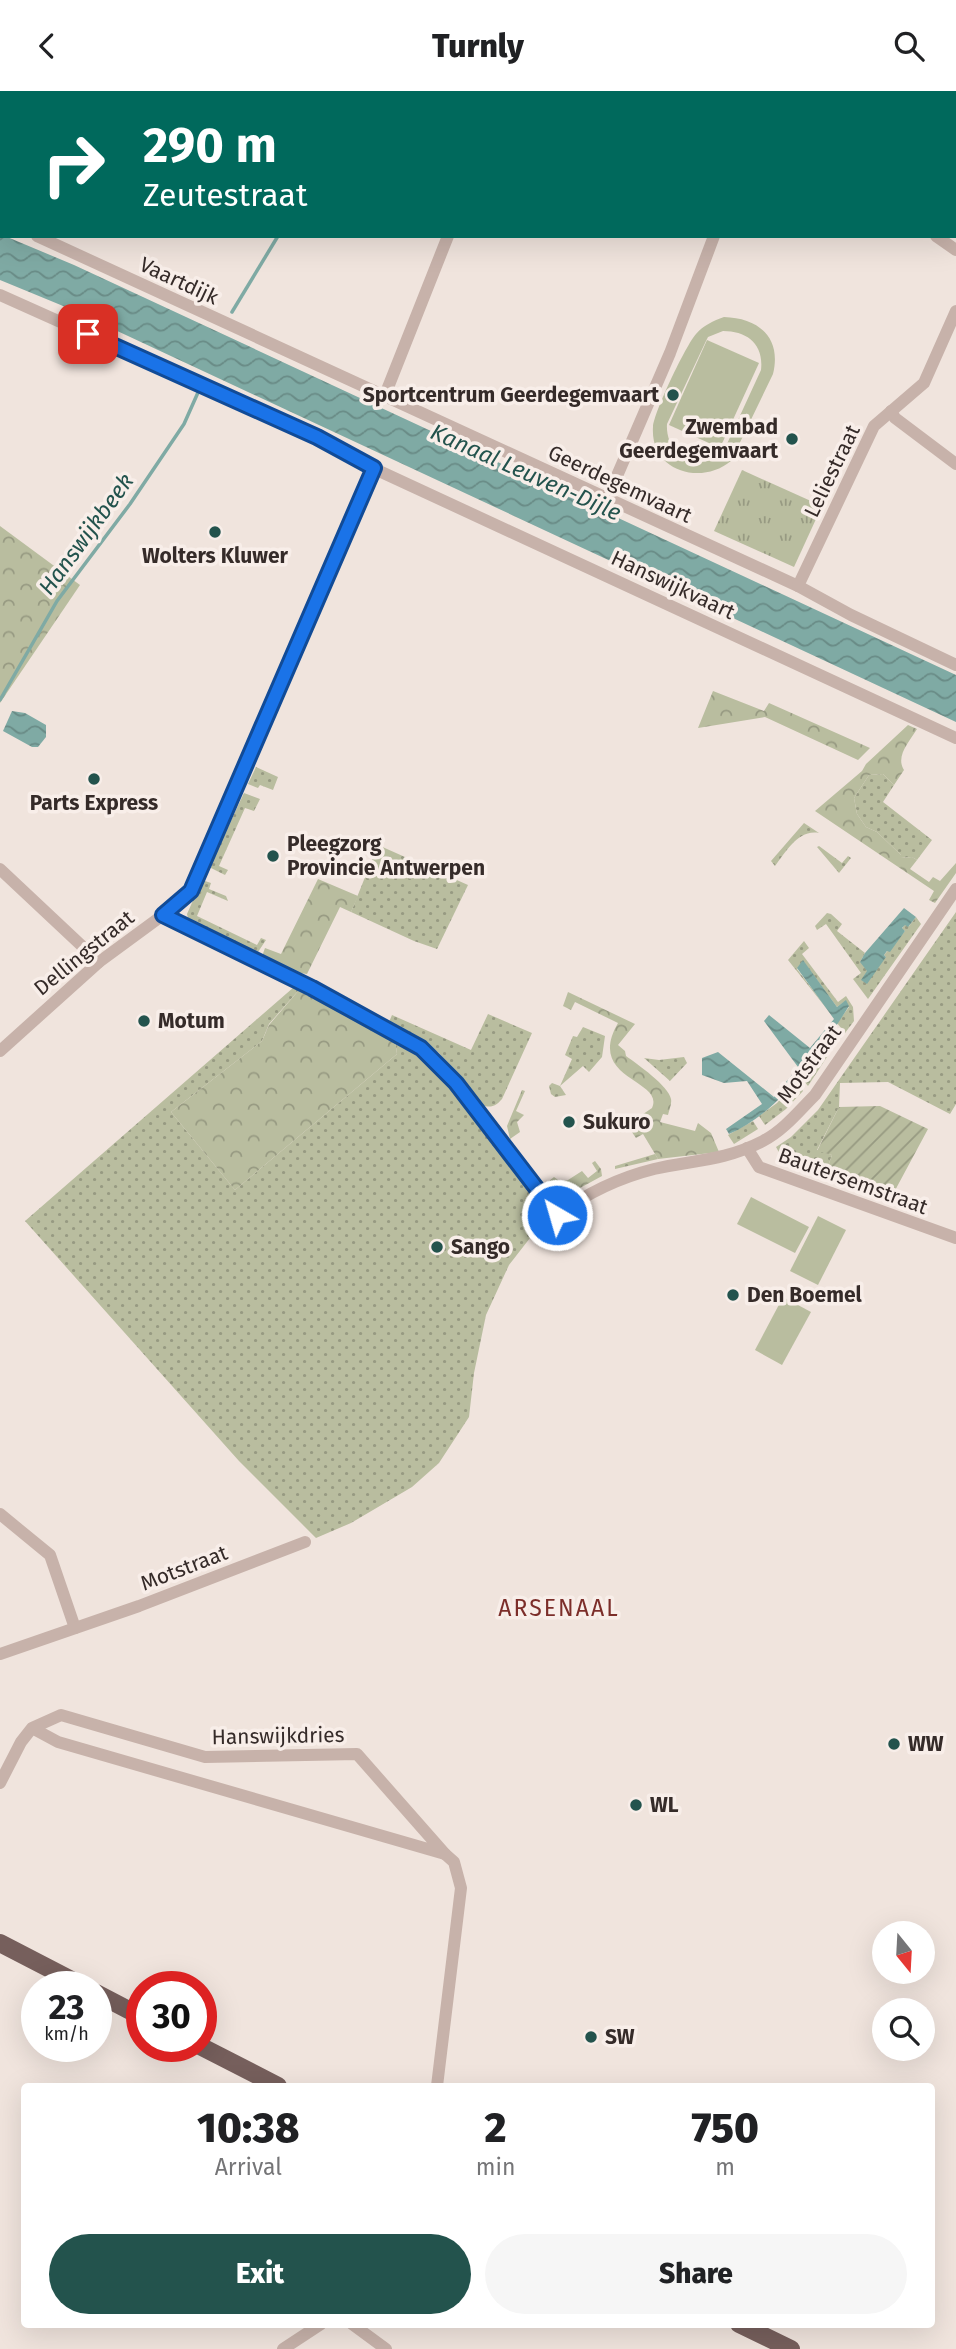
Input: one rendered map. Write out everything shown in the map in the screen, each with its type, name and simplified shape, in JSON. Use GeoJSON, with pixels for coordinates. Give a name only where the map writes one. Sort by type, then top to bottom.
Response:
{"type":"FeatureCollection","features":[{"type":"Feature","properties":{"kind":"main road"},"geometry":{"type":"LineString","coordinates":[[0,1943],[54,1971]]}},
{"type":"Feature","properties":{"kind":"main road"},"geometry":{"type":"LineString","coordinates":[[217,2055],[272,2083]]}},
{"type":"Feature","properties":{"kind":"main road"},"geometry":{"type":"LineString","coordinates":[[755,2328],[792,2349]]}},
{"type":"Feature","properties":{"kind":"street","name":"Vaartdijk"},"geometry":{"type":"LineString","coordinates":[[41,238],[228,325]]}},
{"type":"Feature","properties":{"kind":"street"},"geometry":{"type":"LineString","coordinates":[[385,395],[447,238]]}},
{"type":"Feature","properties":{"kind":"street"},"geometry":{"type":"LineString","coordinates":[[607,499],[670,353],[713,238]]}},
{"type":"Feature","properties":{"kind":"street"},"geometry":{"type":"LineString","coordinates":[[939,238],[956,250]]}},
{"type":"Feature","properties":{"kind":"street","name":"Hanswijkvaart"},"geometry":{"type":"LineString","coordinates":[[0,295],[317,437],[374,468],[956,738]]}},
{"type":"Feature","properties":{"kind":"street","name":"Leliestraat"},"geometry":{"type":"LineString","coordinates":[[798,586],[874,426],[924,383],[956,311]]}},
{"type":"Feature","properties":{"kind":"street","name":"Geerdegemvaart"},"geometry":{"type":"LineString","coordinates":[[228,325],[798,586],[851,615],[956,665]]}},
{"type":"Feature","properties":{"kind":"street"},"geometry":{"type":"LineString","coordinates":[[891,411],[895,418],[956,464]]}},
{"type":"Feature","properties":{"kind":"street","name":"Dellingstraat"},"geometry":{"type":"LineString","coordinates":[[0,1051],[99,962],[191,891],[374,468]]}},
{"type":"Feature","properties":{"kind":"street"},"geometry":{"type":"LineString","coordinates":[[0,869],[99,962]]}},
{"type":"Feature","properties":{"kind":"street","name":"Motstraat"},"geometry":{"type":"LineString","coordinates":[[163,915],[312,988],[421,1048],[456,1083],[557,1215],[582,1197],[614,1181],[655,1169],[728,1156],[766,1140],[815,1095],[956,888]]}},
{"type":"Feature","properties":{"kind":"street","name":"Bautersemstraat"},"geometry":{"type":"LineString","coordinates":[[747,1148],[759,1167],[956,1238]]}},
{"type":"Feature","properties":{"kind":"street"},"geometry":{"type":"LineString","coordinates":[[0,1514],[50,1555],[75,1628]]}},
{"type":"Feature","properties":{"kind":"street","name":"Motstraat"},"geometry":{"type":"LineString","coordinates":[[0,1654],[139,1606],[305,1542]]}},
{"type":"Feature","properties":{"kind":"street","name":"Hanswijkdries"},"geometry":{"type":"LineString","coordinates":[[32,1728],[61,1715],[205,1757],[357,1754],[454,1862],[461,1888],[437,2083]]}},
{"type":"Feature","properties":{"kind":"street"},"geometry":{"type":"LineString","coordinates":[[0,1783],[20,1742],[32,1728],[58,1742],[445,1854]]}},
{"type":"Feature","properties":{"kind":"street"},"geometry":{"type":"LineString","coordinates":[[283,2349],[315,2328]]}},
{"type":"Feature","properties":{"kind":"street"},"geometry":{"type":"LineString","coordinates":[[357,2328],[386,2349]]}},
{"type":"Feature","properties":{"kind":"green space","name":"Sportcentrum Geerdegemvaart"},"geometry":{"type":"Polygon","coordinates":[[[724,317],[747,321],[765,332],[774,350],[773,374],[731,461],[719,469],[692,473],[668,464],[654,442],[653,427],[664,394],[691,341],[702,328],[724,317]],[[723,331],[708,337],[667,424],[671,443],[682,457],[690,461],[709,460],[726,446],[761,370],[757,346],[746,336],[723,331]]]}},
{"type":"Feature","properties":{"kind":"green space"},"geometry":{"type":"Polygon","coordinates":[[[707,340],[759,363],[720,448],[669,425],[707,340]]]}},
{"type":"Feature","properties":{"kind":"green space"},"geometry":{"type":"Polygon","coordinates":[[[742,470],[822,506],[794,567],[714,531],[742,470]]]}},
{"type":"Feature","properties":{"kind":"green space"},"geometry":{"type":"Polygon","coordinates":[[[0,526],[80,585],[0,703],[0,526]]]}},
{"type":"Feature","properties":{"kind":"green space"},"geometry":{"type":"Polygon","coordinates":[[[713,691],[764,711],[769,703],[870,748],[858,760],[765,717],[698,728],[713,691]]]}},
{"type":"Feature","properties":{"kind":"green space"},"geometry":{"type":"Polygon","coordinates":[[[908,725],[917,729],[902,754],[904,770],[894,785],[883,774],[869,775],[854,798],[857,814],[866,827],[877,832],[901,858],[912,857],[917,860],[910,869],[929,882],[933,877],[940,881],[956,863],[956,873],[935,903],[929,900],[934,891],[815,811],[862,771],[866,764],[908,725]]]}},
{"type":"Feature","properties":{"kind":"green space"},"geometry":{"type":"Polygon","coordinates":[[[256,767],[278,777],[273,790],[248,784],[256,767]]]}},
{"type":"Feature","properties":{"kind":"green space"},"geometry":{"type":"Polygon","coordinates":[[[883,774],[894,785],[883,802],[932,840],[917,860],[912,857],[901,858],[877,832],[866,827],[857,814],[854,798],[869,775],[883,774]]]}},
{"type":"Feature","properties":{"kind":"green space"},"geometry":{"type":"Polygon","coordinates":[[[244,793],[260,799],[254,811],[245,808],[219,866],[228,870],[225,875],[209,867],[244,793]]]}},
{"type":"Feature","properties":{"kind":"green space"},"geometry":{"type":"Polygon","coordinates":[[[804,823],[819,833],[799,838],[775,866],[771,861],[804,823]]]}},
{"type":"Feature","properties":{"kind":"green space"},"geometry":{"type":"Polygon","coordinates":[[[378,845],[468,885],[437,949],[351,912],[378,845]]]}},
{"type":"Feature","properties":{"kind":"green space"},"geometry":{"type":"Polygon","coordinates":[[[817,847],[842,863],[848,856],[851,858],[839,873],[817,847]]]}},
{"type":"Feature","properties":{"kind":"green space"},"geometry":{"type":"Polygon","coordinates":[[[318,879],[358,896],[351,912],[340,907],[307,974],[293,972],[261,959],[265,948],[281,954],[318,879]]]}},
{"type":"Feature","properties":{"kind":"green space"},"geometry":{"type":"Polygon","coordinates":[[[202,880],[211,883],[209,889],[226,896],[228,901],[207,892],[197,916],[257,945],[261,938],[266,940],[256,955],[189,923],[187,914],[202,880]]]}},
{"type":"Feature","properties":{"kind":"green space"},"geometry":{"type":"Polygon","coordinates":[[[956,912],[956,1104],[950,1114],[888,1082],[840,1083],[839,1107],[817,1150],[832,1155],[826,1172],[782,1158],[776,1147],[791,1137],[818,1110],[956,912]]]}},
{"type":"Feature","properties":{"kind":"green space"},"geometry":{"type":"Polygon","coordinates":[[[827,913],[842,924],[837,931],[865,953],[860,962],[886,957],[884,955],[905,931],[902,929],[905,924],[909,926],[916,917],[921,924],[868,999],[853,979],[861,973],[826,924],[817,930],[815,926],[827,913]]]}},
{"type":"Feature","properties":{"kind":"green space"},"geometry":{"type":"Polygon","coordinates":[[[804,941],[809,948],[802,954],[838,1002],[846,996],[853,1007],[854,1021],[845,1033],[837,1023],[849,1007],[844,1002],[837,1007],[803,961],[797,969],[834,1018],[788,960],[804,941]]]}},
{"type":"Feature","properties":{"kind":"green space"},"geometry":{"type":"Polygon","coordinates":[[[294,987],[299,990],[269,1024],[262,1041],[171,1112],[235,1190],[397,1054],[395,1039],[427,1060],[448,1081],[543,1206],[544,1220],[509,1265],[486,1315],[474,1373],[469,1417],[439,1463],[412,1487],[351,1523],[316,1538],[239,1461],[25,1221],[294,987]]]}},
{"type":"Feature","properties":{"kind":"green space"},"geometry":{"type":"Polygon","coordinates":[[[299,990],[395,1039],[397,1054],[235,1190],[171,1112],[262,1041],[269,1025],[299,990]]]}},
{"type":"Feature","properties":{"kind":"green space"},"geometry":{"type":"Polygon","coordinates":[[[568,992],[635,1024],[618,1045],[625,1051],[626,1056],[652,1076],[669,1094],[671,1101],[668,1115],[663,1114],[660,1122],[695,1131],[698,1123],[711,1133],[719,1152],[658,1159],[643,1134],[636,1138],[627,1125],[652,1108],[653,1098],[648,1090],[618,1067],[611,1056],[611,1042],[618,1023],[575,1002],[571,1010],[563,1006],[568,992]]]}},
{"type":"Feature","properties":{"kind":"green space"},"geometry":{"type":"Polygon","coordinates":[[[488,1014],[532,1033],[502,1099],[490,1107],[481,1105],[439,1053],[389,1022],[392,1015],[471,1050],[488,1014]]]}},
{"type":"Feature","properties":{"kind":"green space"},"geometry":{"type":"Polygon","coordinates":[[[583,1027],[605,1036],[602,1057],[589,1072],[583,1066],[560,1086],[572,1059],[565,1055],[573,1036],[577,1037],[583,1027]]]}},
{"type":"Feature","properties":{"kind":"green space"},"geometry":{"type":"Polygon","coordinates":[[[834,1028],[840,1037],[808,1086],[800,1076],[834,1028]]]}},
{"type":"Feature","properties":{"kind":"green space"},"geometry":{"type":"Polygon","coordinates":[[[684,1057],[687,1063],[670,1081],[644,1058],[659,1060],[684,1057]]]}},
{"type":"Feature","properties":{"kind":"green space"},"geometry":{"type":"Polygon","coordinates":[[[796,1081],[803,1091],[765,1125],[759,1116],[777,1103],[796,1081]]]}},
{"type":"Feature","properties":{"kind":"green space"},"geometry":{"type":"Polygon","coordinates":[[[552,1083],[560,1086],[566,1095],[555,1097],[549,1086],[552,1083]]]}},
{"type":"Feature","properties":{"kind":"green space"},"geometry":{"type":"Polygon","coordinates":[[[522,1090],[525,1091],[516,1111],[524,1115],[517,1122],[520,1132],[510,1139],[507,1126],[522,1090]]]}},
{"type":"Feature","properties":{"kind":"green space"},"geometry":{"type":"Polygon","coordinates":[[[880,1106],[928,1129],[892,1196],[826,1172],[832,1155],[817,1151],[839,1107],[880,1106]]]}},
{"type":"Feature","properties":{"kind":"green space"},"geometry":{"type":"Polygon","coordinates":[[[753,1121],[758,1129],[734,1144],[728,1135],[753,1121]]]}},
{"type":"Feature","properties":{"kind":"green space"},"geometry":{"type":"Polygon","coordinates":[[[655,1154],[658,1159],[615,1169],[615,1166],[655,1154]]]}},
{"type":"Feature","properties":{"kind":"green space"},"geometry":{"type":"Polygon","coordinates":[[[595,1161],[602,1176],[569,1194],[556,1195],[544,1185],[554,1177],[561,1182],[582,1171],[588,1178],[597,1171],[592,1163],[595,1161]]]}},
{"type":"Feature","properties":{"kind":"green space"},"geometry":{"type":"Polygon","coordinates":[[[751,1197],[809,1227],[795,1253],[737,1224],[751,1197]]]}},
{"type":"Feature","properties":{"kind":"green space"},"geometry":{"type":"Polygon","coordinates":[[[818,1216],[846,1230],[818,1285],[790,1271],[818,1216]]]}},
{"type":"Feature","properties":{"kind":"green space"},"geometry":{"type":"Polygon","coordinates":[[[783,1297],[811,1312],[782,1365],[755,1350],[783,1297]]]}},
{"type":"Feature","properties":{"kind":"water"},"geometry":{"type":"Polygon","coordinates":[[[0,238],[10,238],[74,265],[956,675],[956,722],[68,308],[0,280],[0,238]]]}},
{"type":"Feature","properties":{"kind":"water"},"geometry":{"type":"Polygon","coordinates":[[[12,711],[25,713],[46,725],[46,737],[38,747],[32,747],[3,731],[12,711]]]}},
{"type":"Feature","properties":{"kind":"water"},"geometry":{"type":"Polygon","coordinates":[[[904,908],[916,917],[908,927],[905,925],[902,928],[905,931],[890,952],[887,951],[884,955],[886,957],[867,984],[861,980],[867,971],[860,962],[904,908]]]}},
{"type":"Feature","properties":{"kind":"water"},"geometry":{"type":"Polygon","coordinates":[[[803,960],[837,1007],[846,1000],[849,1006],[812,1061],[782,1096],[748,1124],[729,1134],[726,1129],[762,1104],[747,1081],[724,1083],[702,1075],[702,1058],[718,1052],[774,1097],[798,1067],[764,1021],[769,1015],[810,1048],[834,1019],[797,968],[803,960]]]}},
{"type":"Feature","properties":{"kind":"waterway","name":"Hanswijkbeek"},"geometry":{"type":"LineString","coordinates":[[232,312],[277,238]]}},
{"type":"Feature","properties":{"kind":"waterway","name":"Hanswijkbeek"},"geometry":{"type":"LineString","coordinates":[[0,700],[57,601],[130,504],[184,424],[200,388]]}},
{"type":"Feature","properties":{"kind":"place","name":"Sportcentrum Geerdegemvaart"},"geometry":{"type":"Point","coordinates":[673,395]}},
{"type":"Feature","properties":{"kind":"place","name":"Zwembad Geerdegemvaart"},"geometry":{"type":"Point","coordinates":[792,439]}},
{"type":"Feature","properties":{"kind":"place","name":"Wolters Kluwer"},"geometry":{"type":"Point","coordinates":[215,532]}},
{"type":"Feature","properties":{"kind":"place","name":"Parts Express"},"geometry":{"type":"Point","coordinates":[94,779]}},
{"type":"Feature","properties":{"kind":"place","name":"Pleegzorg Provincie Antwerpen"},"geometry":{"type":"Point","coordinates":[273,856]}},
{"type":"Feature","properties":{"kind":"place","name":"Motum"},"geometry":{"type":"Point","coordinates":[144,1021]}},
{"type":"Feature","properties":{"kind":"place","name":"Sukuro"},"geometry":{"type":"Point","coordinates":[569,1122]}},
{"type":"Feature","properties":{"kind":"place","name":"Sango"},"geometry":{"type":"Point","coordinates":[437,1247]}},
{"type":"Feature","properties":{"kind":"place","name":"Den Boemel"},"geometry":{"type":"Point","coordinates":[733,1295]}},
{"type":"Feature","properties":{"kind":"place","name":"WW"},"geometry":{"type":"Point","coordinates":[894,1744]}},
{"type":"Feature","properties":{"kind":"place","name":"WL"},"geometry":{"type":"Point","coordinates":[636,1805]}},
{"type":"Feature","properties":{"kind":"place","name":"SW"},"geometry":{"type":"Point","coordinates":[591,2037]}},
{"type":"Feature","properties":{"kind":"district","name":"ARSENAAL"},"geometry":{"type":"Point","coordinates":[559,1608]}},
{"type":"Feature","properties":{"kind":"route"},"geometry":{"type":"LineString","coordinates":[[88,334],[317,437],[374,468],[191,891],[163,915],[312,988],[421,1048],[442,1066],[456,1083],[557,1215]]}},
{"type":"Feature","properties":{"kind":"water label","name":"Kanaal Leuven-Dijle"},"geometry":{"type":"Point","coordinates":[526,472]}}]}
